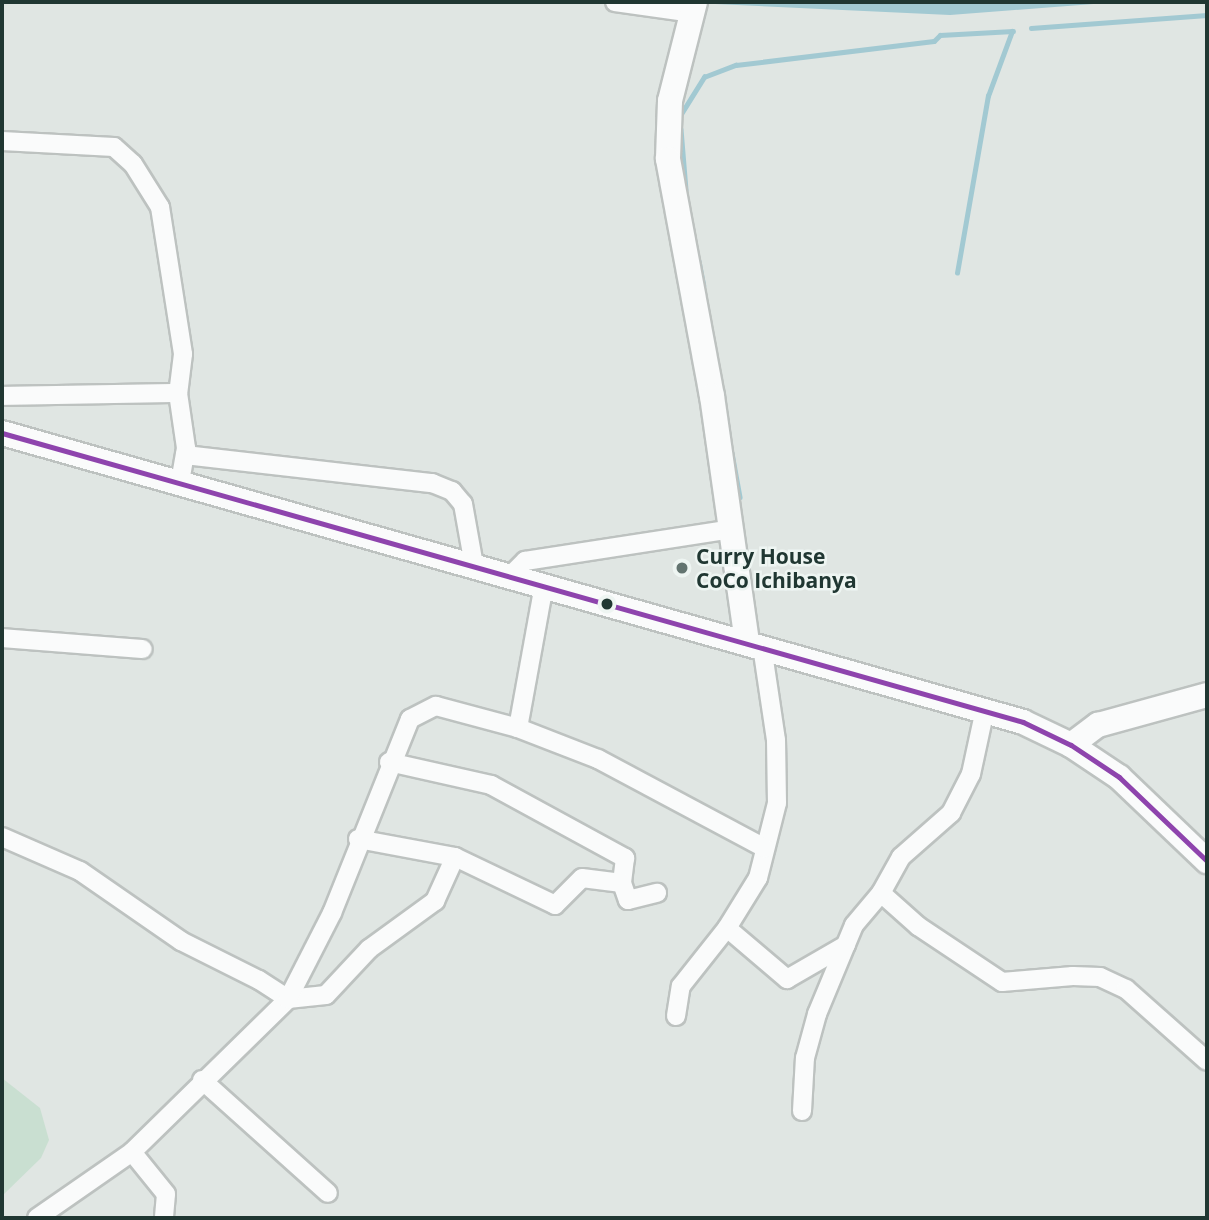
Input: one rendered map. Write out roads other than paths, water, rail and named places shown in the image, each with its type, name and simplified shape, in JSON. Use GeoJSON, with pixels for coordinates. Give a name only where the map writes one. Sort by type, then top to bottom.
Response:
{"type":"FeatureCollection","features":[{"type":"Feature","properties":{"kind":"street"},"geometry":{"type":"LineString","coordinates":[[615,2],[694,7],[670,101],[668,159],[732,529],[776,740],[777,803],[758,877],[727,928],[681,986],[676,1016]]}},
{"type":"Feature","properties":{"kind":"street"},"geometry":{"type":"LineString","coordinates":[[2,141],[114,147],[133,164],[160,207],[183,354],[178,393],[185,455],[180,482]]}},
{"type":"Feature","properties":{"kind":"street"},"geometry":{"type":"LineString","coordinates":[[2,397],[178,393]]}},
{"type":"Feature","properties":{"kind":"street"},"geometry":{"type":"LineString","coordinates":[[2,433],[985,709],[1071,745],[1132,788],[1207,861]]}},
{"type":"Feature","properties":{"kind":"street"},"geometry":{"type":"LineString","coordinates":[[185,455],[432,483],[453,491],[463,504],[474,565]]}},
{"type":"Feature","properties":{"kind":"street"},"geometry":{"type":"LineString","coordinates":[[511,575],[525,561],[732,529]]}},
{"type":"Feature","properties":{"kind":"street"},"geometry":{"type":"LineString","coordinates":[[518,728],[544,585]]}},
{"type":"Feature","properties":{"kind":"street"},"geometry":{"type":"LineString","coordinates":[[2,638],[143,649]]}},
{"type":"Feature","properties":{"kind":"street"},"geometry":{"type":"LineString","coordinates":[[1071,745],[1084,731],[1115,718],[1207,695]]}},
{"type":"Feature","properties":{"kind":"street"},"geometry":{"type":"LineString","coordinates":[[37,1218],[132,1152],[202,1080],[288,999],[331,913],[358,839],[410,719],[436,706],[518,728],[598,759],[765,848]]}},
{"type":"Feature","properties":{"kind":"street"},"geometry":{"type":"LineString","coordinates":[[802,1111],[808,1047],[854,925],[881,893],[901,857],[951,813],[971,774],[985,709]]}},
{"type":"Feature","properties":{"kind":"street"},"geometry":{"type":"LineString","coordinates":[[390,762],[491,785],[625,858],[622,883],[628,900],[657,893]]}},
{"type":"Feature","properties":{"kind":"street"},"geometry":{"type":"LineString","coordinates":[[2,837],[80,872],[181,941],[259,979],[288,999],[326,995],[369,949],[435,901],[455,858]]}},
{"type":"Feature","properties":{"kind":"street"},"geometry":{"type":"LineString","coordinates":[[358,839],[455,858],[555,905],[582,878],[622,883]]}},
{"type":"Feature","properties":{"kind":"street"},"geometry":{"type":"LineString","coordinates":[[881,893],[918,926],[1002,982],[1073,976],[1100,978],[1126,989],[1207,1061]]}},
{"type":"Feature","properties":{"kind":"street"},"geometry":{"type":"LineString","coordinates":[[727,928],[787,979],[846,945]]}},
{"type":"Feature","properties":{"kind":"street"},"geometry":{"type":"LineString","coordinates":[[202,1080],[328,1192]]}},
{"type":"Feature","properties":{"kind":"street"},"geometry":{"type":"LineString","coordinates":[[132,1152],[166,1194],[164,1218]]}},
{"type":"Feature","properties":{"kind":"water"},"geometry":{"type":"Polygon","coordinates":[[[672,2],[1119,2],[950,15],[672,2]]]}},
{"type":"Feature","properties":{"kind":"waterway"},"geometry":{"type":"LineString","coordinates":[[1031,28],[1207,15]]}},
{"type":"Feature","properties":{"kind":"waterway"},"geometry":{"type":"LineString","coordinates":[[957,273],[988,96],[1012,31]]}},
{"type":"Feature","properties":{"kind":"waterway"},"geometry":{"type":"LineString","coordinates":[[681,114],[704,77],[736,65],[934,41],[940,35],[1013,31]]}},
{"type":"Feature","properties":{"kind":"waterway"},"geometry":{"type":"LineString","coordinates":[[681,129],[686,190]]}},
{"type":"Feature","properties":{"kind":"waterway"},"geometry":{"type":"LineString","coordinates":[[699,261],[704,286]]}},
{"type":"Feature","properties":{"kind":"waterway"},"geometry":{"type":"LineString","coordinates":[[732,453],[740,497]]}},
{"type":"Feature","properties":{"kind":"place","name":"Curry House CoCo Ichibanya"},"geometry":{"type":"Point","coordinates":[682,568]}}]}
